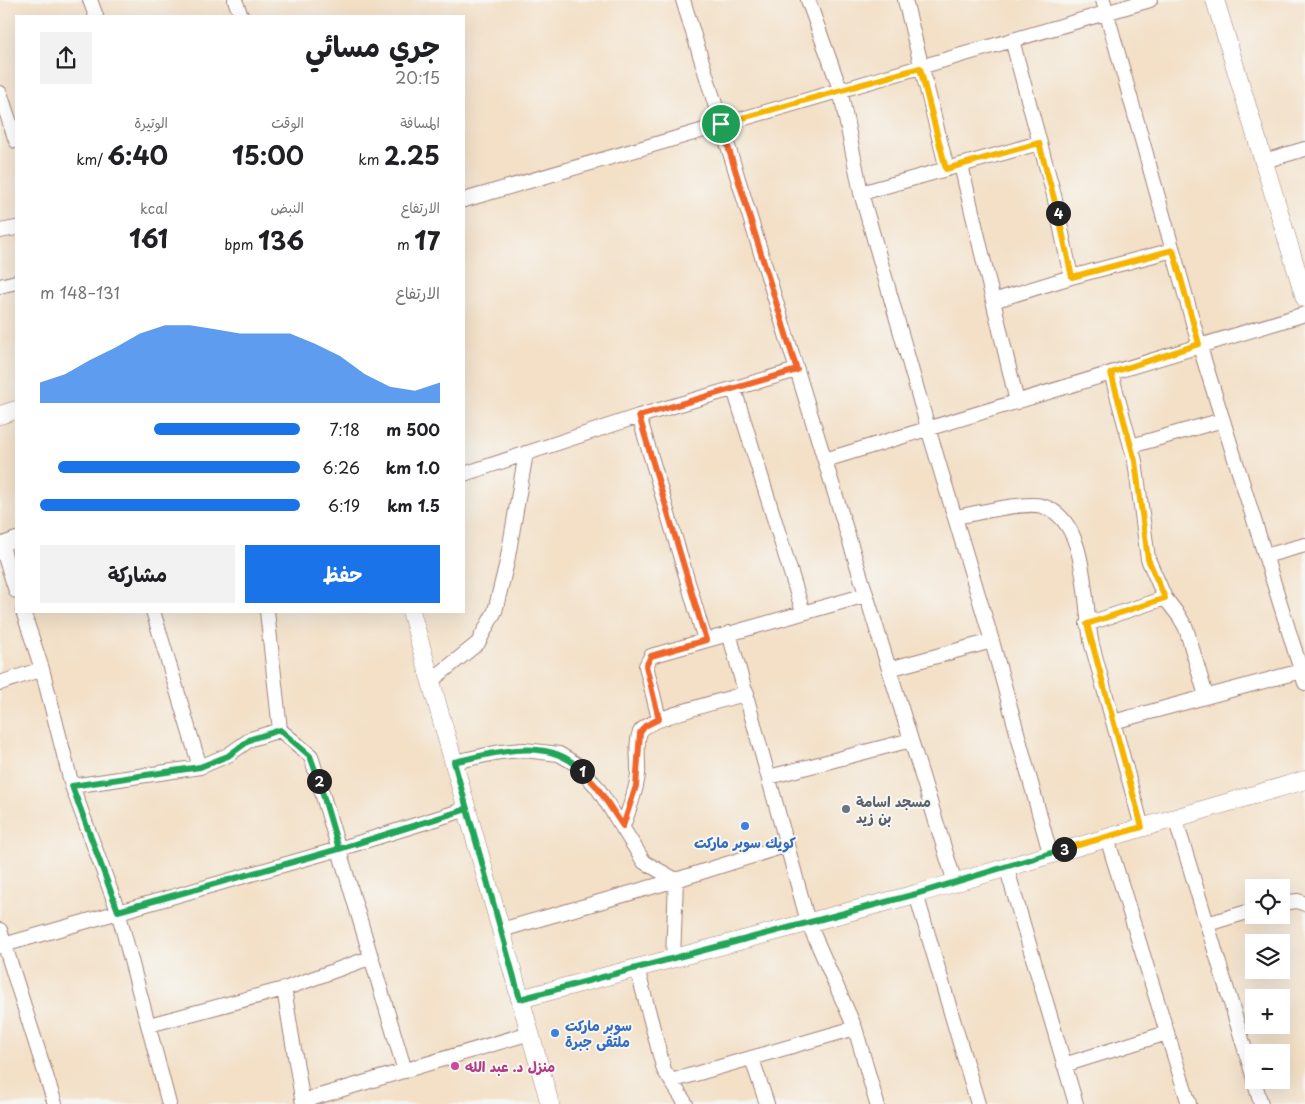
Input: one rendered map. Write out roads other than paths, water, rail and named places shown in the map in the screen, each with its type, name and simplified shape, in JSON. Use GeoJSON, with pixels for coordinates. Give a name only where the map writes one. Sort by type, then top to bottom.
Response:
{"type":"FeatureCollection","features":[{"type":"Feature","properties":{"kind":"street"},"geometry":{"type":"LineString","coordinates":[[90,0],[96,15]]}},
{"type":"Feature","properties":{"kind":"street"},"geometry":{"type":"LineString","coordinates":[[235,0],[240,15]]}},
{"type":"Feature","properties":{"kind":"street"},"geometry":{"type":"LineString","coordinates":[[683,0],[955,883]]}},
{"type":"Feature","properties":{"kind":"street"},"geometry":{"type":"LineString","coordinates":[[808,0],[840,89],[861,193],[928,428],[992,641],[1050,853]]}},
{"type":"Feature","properties":{"kind":"street"},"geometry":{"type":"LineString","coordinates":[[905,0],[946,169]]}},
{"type":"Feature","properties":{"kind":"street"},"geometry":{"type":"LineString","coordinates":[[1103,0],[1199,344],[1303,677],[1206,696],[1113,722]]}},
{"type":"Feature","properties":{"kind":"street"},"geometry":{"type":"LineString","coordinates":[[465,200],[1150,0]]}},
{"type":"Feature","properties":{"kind":"street"},"geometry":{"type":"LineString","coordinates":[[1215,0],[1264,162],[1300,264],[1305,298]]}},
{"type":"Feature","properties":{"kind":"street"},"geometry":{"type":"LineString","coordinates":[[1012,40],[1054,195],[1072,277]]}},
{"type":"Feature","properties":{"kind":"street"},"geometry":{"type":"LineString","coordinates":[[0,93],[15,138]]}},
{"type":"Feature","properties":{"kind":"street"},"geometry":{"type":"LineString","coordinates":[[861,193],[1039,143]]}},
{"type":"Feature","properties":{"kind":"street"},"geometry":{"type":"LineString","coordinates":[[1264,162],[1305,150]]}},
{"type":"Feature","properties":{"kind":"street"},"geometry":{"type":"LineString","coordinates":[[961,165],[1016,402]]}},
{"type":"Feature","properties":{"kind":"street"},"geometry":{"type":"LineString","coordinates":[[0,232],[15,228]]}},
{"type":"Feature","properties":{"kind":"street"},"geometry":{"type":"LineString","coordinates":[[993,301],[1072,277],[1173,250]]}},
{"type":"Feature","properties":{"kind":"street"},"geometry":{"type":"LineString","coordinates":[[0,286],[15,282]]}},
{"type":"Feature","properties":{"kind":"street"},"geometry":{"type":"LineString","coordinates":[[825,460],[1111,373],[1199,344],[1305,314]]}},
{"type":"Feature","properties":{"kind":"street"},"geometry":{"type":"LineString","coordinates":[[465,474],[639,416],[797,370]]}},
{"type":"Feature","properties":{"kind":"street"},"geometry":{"type":"LineString","coordinates":[[1111,373],[1131,446],[1148,559],[1165,598],[1186,628],[1206,696]]}},
{"type":"Feature","properties":{"kind":"street"},"geometry":{"type":"LineString","coordinates":[[734,389],[804,612]]}},
{"type":"Feature","properties":{"kind":"street"},"geometry":{"type":"LineString","coordinates":[[0,415],[15,410]]}},
{"type":"Feature","properties":{"kind":"street"},"geometry":{"type":"LineString","coordinates":[[639,416],[706,640]]}},
{"type":"Feature","properties":{"kind":"street"},"geometry":{"type":"LineString","coordinates":[[1131,446],[1223,420]]}},
{"type":"Feature","properties":{"kind":"street"},"geometry":{"type":"LineString","coordinates":[[431,682],[478,643],[495,611],[507,562],[526,453]]}},
{"type":"Feature","properties":{"kind":"street"},"geometry":{"type":"LineString","coordinates":[[955,517],[1029,505],[1042,506],[1052,511],[1066,524],[1079,549],[1087,624],[1142,827]]}},
{"type":"Feature","properties":{"kind":"street"},"geometry":{"type":"LineString","coordinates":[[15,539],[0,544],[15,588]]}},
{"type":"Feature","properties":{"kind":"street"},"geometry":{"type":"LineString","coordinates":[[1265,556],[1305,545]]}},
{"type":"Feature","properties":{"kind":"street"},"geometry":{"type":"LineString","coordinates":[[659,719],[646,666],[647,660],[651,656],[866,595]]}},
{"type":"Feature","properties":{"kind":"street"},"geometry":{"type":"LineString","coordinates":[[1087,624],[1165,598]]}},
{"type":"Feature","properties":{"kind":"street"},"geometry":{"type":"LineString","coordinates":[[24,613],[42,669],[72,786],[118,911],[169,1104]]}},
{"type":"Feature","properties":{"kind":"street"},"geometry":{"type":"LineString","coordinates":[[154,613],[200,767]]}},
{"type":"Feature","properties":{"kind":"street"},"geometry":{"type":"LineString","coordinates":[[268,613],[280,730],[310,756],[405,1071]]}},
{"type":"Feature","properties":{"kind":"street"},"geometry":{"type":"LineString","coordinates":[[412,613],[550,1104]]}},
{"type":"Feature","properties":{"kind":"street"},"geometry":{"type":"LineString","coordinates":[[729,633],[747,693],[808,922],[855,1028],[877,1104]]}},
{"type":"Feature","properties":{"kind":"street"},"geometry":{"type":"LineString","coordinates":[[889,668],[992,641]]}},
{"type":"Feature","properties":{"kind":"street"},"geometry":{"type":"LineString","coordinates":[[0,683],[42,669]]}},
{"type":"Feature","properties":{"kind":"street"},"geometry":{"type":"LineString","coordinates":[[623,826],[636,786],[640,733],[645,726],[659,719],[747,693]]}},
{"type":"Feature","properties":{"kind":"street"},"geometry":{"type":"LineString","coordinates":[[72,786],[200,767],[228,756],[251,739],[280,730]]}},
{"type":"Feature","properties":{"kind":"street"},"geometry":{"type":"LineString","coordinates":[[769,777],[911,740]]}},
{"type":"Feature","properties":{"kind":"street"},"geometry":{"type":"LineString","coordinates":[[454,762],[524,750],[559,754],[576,764],[597,787],[644,862],[676,880]]}},
{"type":"Feature","properties":{"kind":"street"},"geometry":{"type":"LineString","coordinates":[[520,999],[916,894],[1050,853],[1305,780]]}},
{"type":"Feature","properties":{"kind":"street"},"geometry":{"type":"LineString","coordinates":[[2,945],[339,849],[467,809]]}},
{"type":"Feature","properties":{"kind":"street"},"geometry":{"type":"LineString","coordinates":[[1175,818],[1245,1050]]}},
{"type":"Feature","properties":{"kind":"street"},"geometry":{"type":"LineString","coordinates":[[1107,838],[1189,1104]]}},
{"type":"Feature","properties":{"kind":"street"},"geometry":{"type":"LineString","coordinates":[[501,930],[676,880],[787,845]]}},
{"type":"Feature","properties":{"kind":"street"},"geometry":{"type":"LineString","coordinates":[[1006,866],[1076,1104]]}},
{"type":"Feature","properties":{"kind":"street"},"geometry":{"type":"LineString","coordinates":[[673,958],[676,880]]}},
{"type":"Feature","properties":{"kind":"street"},"geometry":{"type":"LineString","coordinates":[[916,894],[978,1104]]}},
{"type":"Feature","properties":{"kind":"street"},"geometry":{"type":"LineString","coordinates":[[1290,901],[1298,901],[1305,904]]}},
{"type":"Feature","properties":{"kind":"street"},"geometry":{"type":"LineString","coordinates":[[1206,924],[1245,913]]}},
{"type":"Feature","properties":{"kind":"street"},"geometry":{"type":"LineString","coordinates":[[0,930],[2,945],[54,1104]]}},
{"type":"Feature","properties":{"kind":"street"},"geometry":{"type":"LineString","coordinates":[[149,1025],[284,989],[372,957]]}},
{"type":"Feature","properties":{"kind":"street"},"geometry":{"type":"LineString","coordinates":[[637,968],[664,1070],[686,1104]]}},
{"type":"Feature","properties":{"kind":"street"},"geometry":{"type":"LineString","coordinates":[[284,989],[303,1102],[530,1033]]}},
{"type":"Feature","properties":{"kind":"street"},"geometry":{"type":"LineString","coordinates":[[672,1081],[855,1028]]}},
{"type":"Feature","properties":{"kind":"street"},"geometry":{"type":"LineString","coordinates":[[1064,1065],[1167,1033]]}},
{"type":"Feature","properties":{"kind":"street"},"geometry":{"type":"LineString","coordinates":[[752,1059],[766,1104]]}},
{"type":"Feature","properties":{"kind":"street"},"geometry":{"type":"LineString","coordinates":[[1257,1089],[1262,1104]]}},
{"type":"Feature","properties":{"kind":"place","name":"مسجد اسامة بن زيد"},"geometry":{"type":"Point","coordinates":[846,809]}},
{"type":"Feature","properties":{"kind":"place","name":"كويك سوبر ماركت"},"geometry":{"type":"Point","coordinates":[745,826]}},
{"type":"Feature","properties":{"kind":"place","name":"سوبر ماركت ملتقى جبرة"},"geometry":{"type":"Point","coordinates":[555,1033]}},
{"type":"Feature","properties":{"kind":"place","name":"منزل د. عبد الله"},"geometry":{"type":"Point","coordinates":[455,1066]}}]}
